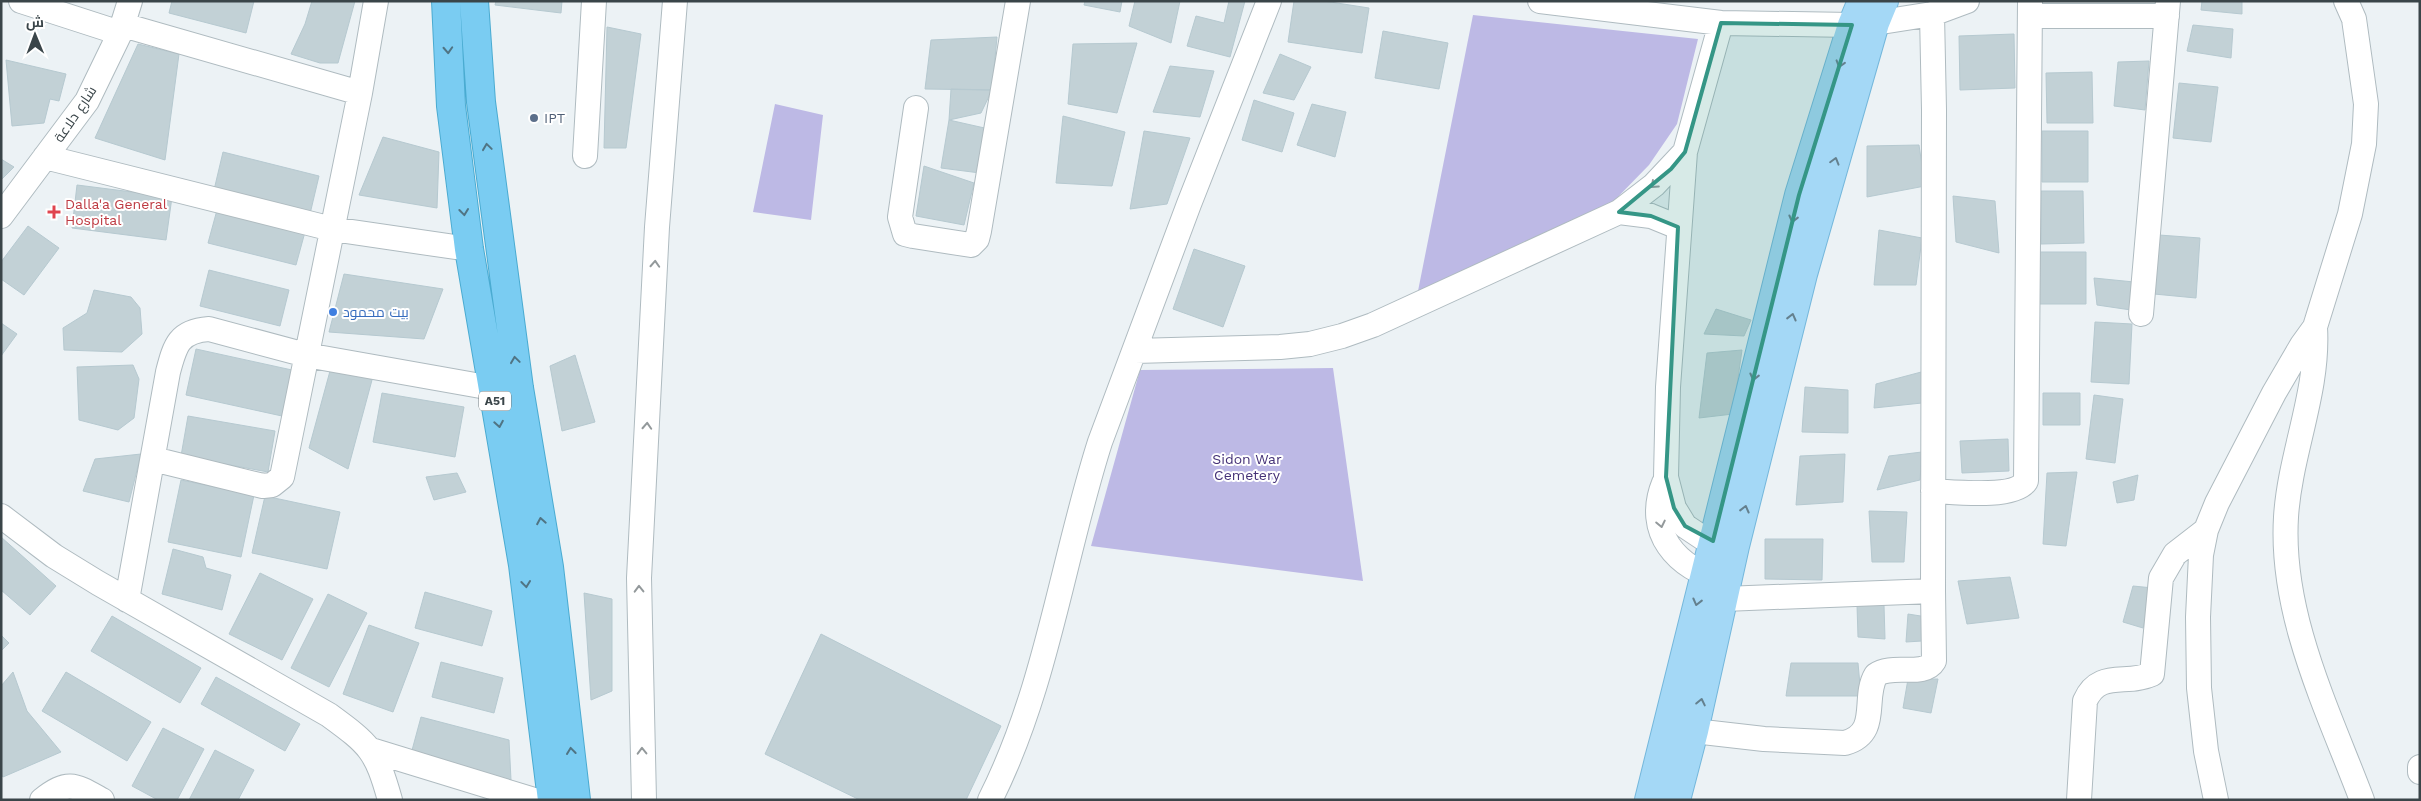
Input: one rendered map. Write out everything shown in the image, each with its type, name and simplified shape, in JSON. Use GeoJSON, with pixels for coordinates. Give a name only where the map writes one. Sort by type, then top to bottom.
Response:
{"type":"FeatureCollection","features":[{"type":"Feature","properties":{"kind":"highway","name":"A51"},"geometry":{"type":"LineString","coordinates":[[446,1],[451,106],[469,250],[523,565],[552,800]]}},
{"type":"Feature","properties":{"kind":"highway","name":"A51"},"geometry":{"type":"LineString","coordinates":[[474,1],[482,111],[519,388],[549,567],[576,800]]}},
{"type":"Feature","properties":{"kind":"main road"},"geometry":{"type":"LineString","coordinates":[[1676,800],[1694,731],[1724,544],[1802,274],[1868,12]]}},
{"type":"Feature","properties":{"kind":"main road"},"geometry":{"type":"LineString","coordinates":[[1649,800],[1718,585]]}},
{"type":"Feature","properties":{"kind":"street"},"geometry":{"type":"LineString","coordinates":[[21,1],[360,93]]}},
{"type":"Feature","properties":{"kind":"street","name":"شارع دلاعة"},"geometry":{"type":"LineString","coordinates":[[1,216],[87,101],[122,29],[130,1]]}},
{"type":"Feature","properties":{"kind":"street"},"geometry":{"type":"LineString","coordinates":[[153,459],[263,486],[278,481],[282,477],[360,93],[376,1]]}},
{"type":"Feature","properties":{"kind":"street"},"geometry":{"type":"LineString","coordinates":[[585,156],[594,1]]}},
{"type":"Feature","properties":{"kind":"street"},"geometry":{"type":"LineString","coordinates":[[644,800],[639,578],[657,227],[675,1]]}},
{"type":"Feature","properties":{"kind":"street"},"geometry":{"type":"LineString","coordinates":[[916,108],[900,217],[901,226],[905,234],[971,244],[977,239],[979,231],[1018,1]]}},
{"type":"Feature","properties":{"kind":"street"},"geometry":{"type":"LineString","coordinates":[[990,800],[1018,738],[1041,669],[1087,482],[1100,442],[1189,204],[1268,1]]}},
{"type":"Feature","properties":{"kind":"street"},"geometry":{"type":"LineString","coordinates":[[1540,1],[1721,23],[1868,12],[1932,14],[1967,1]]}},
{"type":"Feature","properties":{"kind":"street"},"geometry":{"type":"LineString","coordinates":[[2216,800],[2206,751],[2199,688],[2199,608],[2202,555],[2206,530],[2217,502],[2274,393],[2302,345],[2315,327],[2350,214],[2364,144],[2366,104],[2354,18],[2346,1]]}},
{"type":"Feature","properties":{"kind":"street"},"geometry":{"type":"LineString","coordinates":[[1934,492],[2009,492],[2023,486],[2026,481],[2030,8],[2168,9],[2140,314]]}},
{"type":"Feature","properties":{"kind":"street"},"geometry":{"type":"LineString","coordinates":[[1694,731],[1764,739],[1845,743],[1861,736],[1866,726],[1876,674],[1884,670],[1926,668],[1934,661],[1934,110],[1932,14]]}},
{"type":"Feature","properties":{"kind":"street"},"geometry":{"type":"LineString","coordinates":[[1721,23],[1685,152],[1678,227],[1668,387],[1666,477],[1659,503],[1659,516],[1666,542],[1682,562],[1718,585],[1933,591]]}},
{"type":"Feature","properties":{"kind":"street"},"geometry":{"type":"LineString","coordinates":[[1135,351],[1280,347],[1310,344],[1342,336],[1373,325],[1619,212],[1654,185],[1685,152]]}},
{"type":"Feature","properties":{"kind":"street"},"geometry":{"type":"LineString","coordinates":[[45,157],[332,229],[469,250]]}},
{"type":"Feature","properties":{"kind":"street"},"geometry":{"type":"LineString","coordinates":[[1619,212],[1651,216],[1678,227]]}},
{"type":"Feature","properties":{"kind":"street"},"geometry":{"type":"LineString","coordinates":[[2315,327],[2317,350],[2313,380],[2297,445],[2289,488],[2286,553],[2291,590],[2306,654],[2362,800]]}},
{"type":"Feature","properties":{"kind":"street"},"geometry":{"type":"LineString","coordinates":[[127,600],[168,372],[177,344],[185,335],[195,330],[209,329],[306,355],[492,388]]}},
{"type":"Feature","properties":{"kind":"street"},"geometry":{"type":"LineString","coordinates":[[1666,477],[1674,508],[1686,526],[1698,536],[1724,544]]}},
{"type":"Feature","properties":{"kind":"street"},"geometry":{"type":"LineString","coordinates":[[1,516],[54,556],[127,600],[329,715],[362,739],[371,750],[382,771],[390,800]]}},
{"type":"Feature","properties":{"kind":"street"},"geometry":{"type":"LineString","coordinates":[[2079,800],[2085,701],[2089,692],[2104,681],[2143,678],[2152,674],[2161,578],[2175,554],[2206,530]]}},
{"type":"Feature","properties":{"kind":"street"},"geometry":{"type":"LineString","coordinates":[[371,750],[534,800]]}},
{"type":"Feature","properties":{"kind":"street"},"geometry":{"type":"LineString","coordinates":[[2420,767],[2420,772]]}},
{"type":"Feature","properties":{"kind":"street"},"geometry":{"type":"LineString","coordinates":[[42,800],[57,788],[70,785],[77,786],[102,800]]}},
{"type":"Feature","properties":{"kind":"highlighted area"},"geometry":{"type":"Polygon","coordinates":[[[1721,23],[1852,25],[1799,195],[1713,541],[1685,526],[1674,508],[1666,477],[1678,227],[1651,216],[1619,212],[1671,169],[1685,152],[1721,23]]]}},
{"type":"Feature","properties":{"kind":"green space"},"geometry":{"type":"Polygon","coordinates":[[[1473,15],[1698,39],[1677,124],[1649,165],[1609,206],[1418,291],[1473,15]]]}},
{"type":"Feature","properties":{"kind":"green space"},"geometry":{"type":"Polygon","coordinates":[[[775,104],[823,115],[811,220],[753,212],[775,104]]]}},
{"type":"Feature","properties":{"kind":"green space","name":"Sidon War Cemetery"},"geometry":{"type":"Polygon","coordinates":[[[1333,368],[1363,581],[1091,546],[1140,370],[1333,368]]]}},
{"type":"Feature","properties":{"kind":"building"},"geometry":{"type":"Polygon","coordinates":[[[172,1],[254,1],[246,33],[169,13],[172,1]]]}},
{"type":"Feature","properties":{"kind":"building"},"geometry":{"type":"Polygon","coordinates":[[[312,1],[355,1],[338,63],[320,63],[291,54],[305,24],[312,1]]]}},
{"type":"Feature","properties":{"kind":"building"},"geometry":{"type":"Polygon","coordinates":[[[496,1],[562,1],[561,13],[495,5],[496,1]]]}},
{"type":"Feature","properties":{"kind":"building"},"geometry":{"type":"Polygon","coordinates":[[[1085,1],[1122,1],[1120,12],[1084,5],[1085,1]]]}},
{"type":"Feature","properties":{"kind":"building"},"geometry":{"type":"Polygon","coordinates":[[[1135,1],[1180,1],[1171,43],[1129,26],[1135,1]]]}},
{"type":"Feature","properties":{"kind":"building"},"geometry":{"type":"Polygon","coordinates":[[[1229,1],[1245,1],[1230,57],[1187,46],[1196,16],[1224,23],[1229,1]]]}},
{"type":"Feature","properties":{"kind":"building"},"geometry":{"type":"Polygon","coordinates":[[[1294,1],[1324,1],[1369,8],[1362,53],[1288,42],[1294,1]]]}},
{"type":"Feature","properties":{"kind":"building"},"geometry":{"type":"Polygon","coordinates":[[[2202,1],[2242,1],[2242,14],[2201,10],[2202,1]]]}},
{"type":"Feature","properties":{"kind":"building"},"geometry":{"type":"Polygon","coordinates":[[[2193,25],[2233,29],[2231,58],[2187,51],[2193,25]]]}},
{"type":"Feature","properties":{"kind":"building"},"geometry":{"type":"Polygon","coordinates":[[[607,27],[641,34],[626,148],[604,148],[607,27]]]}},
{"type":"Feature","properties":{"kind":"building"},"geometry":{"type":"Polygon","coordinates":[[[1383,31],[1448,43],[1439,89],[1375,78],[1383,31]]]}},
{"type":"Feature","properties":{"kind":"building"},"geometry":{"type":"Polygon","coordinates":[[[2014,34],[2015,88],[1960,90],[1959,36],[2014,34]]]}},
{"type":"Feature","properties":{"kind":"building"},"geometry":{"type":"Polygon","coordinates":[[[997,37],[992,90],[925,89],[931,40],[997,37]]]}},
{"type":"Feature","properties":{"kind":"building"},"geometry":{"type":"Polygon","coordinates":[[[1137,43],[1117,113],[1068,104],[1073,44],[1137,43]]]}},
{"type":"Feature","properties":{"kind":"building"},"geometry":{"type":"Polygon","coordinates":[[[138,44],[179,54],[165,160],[95,138],[138,44]]]}},
{"type":"Feature","properties":{"kind":"building"},"geometry":{"type":"Polygon","coordinates":[[[1280,54],[1311,67],[1294,100],[1263,93],[1280,54]]]}},
{"type":"Feature","properties":{"kind":"building"},"geometry":{"type":"Polygon","coordinates":[[[6,60],[66,74],[59,101],[50,99],[44,123],[12,126],[6,60]]]}},
{"type":"Feature","properties":{"kind":"building"},"geometry":{"type":"Polygon","coordinates":[[[2149,61],[2145,110],[2114,106],[2118,62],[2149,61]]]}},
{"type":"Feature","properties":{"kind":"building"},"geometry":{"type":"Polygon","coordinates":[[[1170,66],[1214,71],[1200,117],[1153,112],[1170,66]]]}},
{"type":"Feature","properties":{"kind":"building"},"geometry":{"type":"Polygon","coordinates":[[[2092,72],[2093,123],[2047,123],[2046,73],[2092,72]]]}},
{"type":"Feature","properties":{"kind":"building"},"geometry":{"type":"Polygon","coordinates":[[[2179,83],[2218,87],[2211,142],[2173,138],[2179,83]]]}},
{"type":"Feature","properties":{"kind":"building"},"geometry":{"type":"Polygon","coordinates":[[[951,89],[992,90],[981,113],[949,120],[951,89]]]}},
{"type":"Feature","properties":{"kind":"building"},"geometry":{"type":"Polygon","coordinates":[[[1254,100],[1294,113],[1282,152],[1242,140],[1254,100]]]}},
{"type":"Feature","properties":{"kind":"building"},"geometry":{"type":"Polygon","coordinates":[[[1312,104],[1346,112],[1335,157],[1297,145],[1312,104]]]}},
{"type":"Feature","properties":{"kind":"building"},"geometry":{"type":"Polygon","coordinates":[[[1063,116],[1125,132],[1112,186],[1056,183],[1063,116]]]}},
{"type":"Feature","properties":{"kind":"building"},"geometry":{"type":"Polygon","coordinates":[[[949,120],[989,129],[980,173],[941,168],[949,120]]]}},
{"type":"Feature","properties":{"kind":"building"},"geometry":{"type":"Polygon","coordinates":[[[1144,131],[1190,138],[1167,204],[1130,209],[1144,131]]]}},
{"type":"Feature","properties":{"kind":"building"},"geometry":{"type":"Polygon","coordinates":[[[2042,131],[2088,131],[2088,182],[2042,182],[2042,131]]]}},
{"type":"Feature","properties":{"kind":"building"},"geometry":{"type":"Polygon","coordinates":[[[383,137],[439,152],[437,208],[359,195],[383,137]]]}},
{"type":"Feature","properties":{"kind":"building"},"geometry":{"type":"Polygon","coordinates":[[[1919,145],[1925,186],[1867,197],[1867,146],[1919,145]]]}},
{"type":"Feature","properties":{"kind":"building"},"geometry":{"type":"Polygon","coordinates":[[[223,152],[319,176],[310,214],[214,190],[223,152]]]}},
{"type":"Feature","properties":{"kind":"building"},"geometry":{"type":"Polygon","coordinates":[[[1,159],[14,167],[1,180],[1,159]]]}},
{"type":"Feature","properties":{"kind":"building"},"geometry":{"type":"Polygon","coordinates":[[[924,166],[974,183],[964,225],[916,216],[924,166]]]}},
{"type":"Feature","properties":{"kind":"building"},"geometry":{"type":"Polygon","coordinates":[[[77,185],[172,197],[166,240],[72,228],[77,185]]]}},
{"type":"Feature","properties":{"kind":"building"},"geometry":{"type":"Polygon","coordinates":[[[2041,191],[2083,191],[2084,243],[2041,244],[2041,191]]]}},
{"type":"Feature","properties":{"kind":"building"},"geometry":{"type":"Polygon","coordinates":[[[1953,196],[1995,201],[1999,253],[1956,242],[1953,196]]]}},
{"type":"Feature","properties":{"kind":"building"},"geometry":{"type":"Polygon","coordinates":[[[217,210],[305,232],[296,265],[208,243],[217,210]]]}},
{"type":"Feature","properties":{"kind":"building"},"geometry":{"type":"Polygon","coordinates":[[[28,226],[59,248],[24,295],[1,279],[1,262],[28,226]]]}},
{"type":"Feature","properties":{"kind":"building"},"geometry":{"type":"Polygon","coordinates":[[[1879,230],[1922,238],[1916,285],[1874,285],[1879,230]]]}},
{"type":"Feature","properties":{"kind":"building"},"geometry":{"type":"Polygon","coordinates":[[[2159,235],[2200,238],[2196,298],[2154,294],[2159,235]]]}},
{"type":"Feature","properties":{"kind":"building"},"geometry":{"type":"Polygon","coordinates":[[[1194,249],[1245,266],[1223,327],[1173,309],[1194,249]]]}},
{"type":"Feature","properties":{"kind":"building"},"geometry":{"type":"Polygon","coordinates":[[[2040,252],[2086,252],[2086,304],[2039,304],[2040,252]]]}},
{"type":"Feature","properties":{"kind":"building"},"geometry":{"type":"Polygon","coordinates":[[[209,270],[289,290],[280,326],[200,306],[209,270]]]}},
{"type":"Feature","properties":{"kind":"building"},"geometry":{"type":"Polygon","coordinates":[[[344,274],[443,289],[424,339],[329,332],[344,274]]]}},
{"type":"Feature","properties":{"kind":"building"},"geometry":{"type":"Polygon","coordinates":[[[2094,278],[2134,282],[2131,310],[2097,305],[2094,278]]]}},
{"type":"Feature","properties":{"kind":"building"},"geometry":{"type":"Polygon","coordinates":[[[94,290],[131,297],[140,308],[142,334],[122,352],[64,350],[63,328],[87,313],[94,290]]]}},
{"type":"Feature","properties":{"kind":"building"},"geometry":{"type":"Polygon","coordinates":[[[1716,309],[1751,320],[1744,336],[1704,334],[1716,309]]]}},
{"type":"Feature","properties":{"kind":"building"},"geometry":{"type":"Polygon","coordinates":[[[2095,322],[2132,324],[2129,384],[2091,382],[2095,322]]]}},
{"type":"Feature","properties":{"kind":"building"},"geometry":{"type":"Polygon","coordinates":[[[1,323],[17,334],[1,356],[1,323]]]}},
{"type":"Feature","properties":{"kind":"building"},"geometry":{"type":"Polygon","coordinates":[[[196,349],[292,370],[282,416],[186,395],[196,349]]]}},
{"type":"Feature","properties":{"kind":"building"},"geometry":{"type":"Polygon","coordinates":[[[1742,350],[1733,414],[1699,418],[1707,353],[1742,350]]]}},
{"type":"Feature","properties":{"kind":"building"},"geometry":{"type":"Polygon","coordinates":[[[575,355],[595,422],[562,431],[550,366],[575,355]]]}},
{"type":"Feature","properties":{"kind":"building"},"geometry":{"type":"Polygon","coordinates":[[[333,360],[372,380],[348,469],[309,448],[333,360]]]}},
{"type":"Feature","properties":{"kind":"building"},"geometry":{"type":"Polygon","coordinates":[[[133,365],[139,379],[134,418],[118,430],[79,420],[77,367],[133,365]]]}},
{"type":"Feature","properties":{"kind":"building"},"geometry":{"type":"Polygon","coordinates":[[[1925,371],[1922,403],[1874,408],[1876,384],[1925,371]]]}},
{"type":"Feature","properties":{"kind":"building"},"geometry":{"type":"Polygon","coordinates":[[[1805,387],[1848,390],[1848,433],[1802,432],[1805,387]]]}},
{"type":"Feature","properties":{"kind":"building"},"geometry":{"type":"Polygon","coordinates":[[[382,393],[464,407],[455,457],[373,442],[382,393]]]}},
{"type":"Feature","properties":{"kind":"building"},"geometry":{"type":"Polygon","coordinates":[[[2043,393],[2080,393],[2080,425],[2043,425],[2043,393]]]}},
{"type":"Feature","properties":{"kind":"building"},"geometry":{"type":"Polygon","coordinates":[[[2094,395],[2123,399],[2115,463],[2086,459],[2094,395]]]}},
{"type":"Feature","properties":{"kind":"building"},"geometry":{"type":"Polygon","coordinates":[[[188,416],[275,431],[268,472],[181,456],[188,416]]]}},
{"type":"Feature","properties":{"kind":"building"},"geometry":{"type":"Polygon","coordinates":[[[2008,439],[2009,471],[1962,473],[1960,441],[2008,439]]]}},
{"type":"Feature","properties":{"kind":"building"},"geometry":{"type":"Polygon","coordinates":[[[1922,452],[1920,480],[1877,490],[1889,456],[1922,452]]]}},
{"type":"Feature","properties":{"kind":"building"},"geometry":{"type":"Polygon","coordinates":[[[141,454],[129,502],[83,491],[95,459],[141,454]]]}},
{"type":"Feature","properties":{"kind":"building"},"geometry":{"type":"Polygon","coordinates":[[[1845,454],[1843,502],[1796,505],[1800,456],[1845,454]]]}},
{"type":"Feature","properties":{"kind":"building"},"geometry":{"type":"Polygon","coordinates":[[[2077,472],[2066,546],[2043,544],[2047,473],[2077,472]]]}},
{"type":"Feature","properties":{"kind":"building"},"geometry":{"type":"Polygon","coordinates":[[[457,473],[466,492],[434,500],[426,477],[457,473]]]}},
{"type":"Feature","properties":{"kind":"building"},"geometry":{"type":"Polygon","coordinates":[[[2138,475],[2134,500],[2117,503],[2113,482],[2138,475]]]}},
{"type":"Feature","properties":{"kind":"building"},"geometry":{"type":"Polygon","coordinates":[[[181,480],[254,495],[241,557],[168,542],[181,480]]]}},
{"type":"Feature","properties":{"kind":"building"},"geometry":{"type":"Polygon","coordinates":[[[265,496],[340,512],[327,569],[252,553],[265,496]]]}},
{"type":"Feature","properties":{"kind":"building"},"geometry":{"type":"Polygon","coordinates":[[[1869,511],[1907,512],[1904,562],[1872,562],[1869,511]]]}},
{"type":"Feature","properties":{"kind":"building"},"geometry":{"type":"Polygon","coordinates":[[[1,537],[56,586],[30,615],[1,590],[1,537]]]}},
{"type":"Feature","properties":{"kind":"building"},"geometry":{"type":"Polygon","coordinates":[[[1765,539],[1823,539],[1822,580],[1765,579],[1765,539]]]}},
{"type":"Feature","properties":{"kind":"building"},"geometry":{"type":"Polygon","coordinates":[[[173,549],[203,557],[206,568],[231,575],[222,610],[162,594],[173,549]]]}},
{"type":"Feature","properties":{"kind":"building"},"geometry":{"type":"Polygon","coordinates":[[[260,573],[313,599],[282,660],[229,634],[260,573]]]}},
{"type":"Feature","properties":{"kind":"building"},"geometry":{"type":"Polygon","coordinates":[[[2010,577],[2019,618],[1967,624],[1958,581],[2010,577]]]}},
{"type":"Feature","properties":{"kind":"building"},"geometry":{"type":"Polygon","coordinates":[[[2133,586],[2153,588],[2143,628],[2123,622],[2133,586]]]}},
{"type":"Feature","properties":{"kind":"building"},"geometry":{"type":"Polygon","coordinates":[[[425,592],[492,611],[482,646],[415,628],[425,592]]]}},
{"type":"Feature","properties":{"kind":"building"},"geometry":{"type":"Polygon","coordinates":[[[584,593],[612,599],[612,691],[591,700],[584,593]]]}},
{"type":"Feature","properties":{"kind":"building"},"geometry":{"type":"Polygon","coordinates":[[[328,594],[367,613],[329,687],[291,668],[328,594]]]}},
{"type":"Feature","properties":{"kind":"building"},"geometry":{"type":"Polygon","coordinates":[[[1857,605],[1884,605],[1885,639],[1858,637],[1857,605]]]}},
{"type":"Feature","properties":{"kind":"building"},"geometry":{"type":"Polygon","coordinates":[[[1908,614],[1927,617],[1922,641],[1906,642],[1908,614]]]}},
{"type":"Feature","properties":{"kind":"building"},"geometry":{"type":"Polygon","coordinates":[[[112,616],[201,668],[180,703],[91,651],[112,616]]]}},
{"type":"Feature","properties":{"kind":"building"},"geometry":{"type":"Polygon","coordinates":[[[369,625],[419,643],[393,712],[343,694],[369,625]]]}},
{"type":"Feature","properties":{"kind":"building"},"geometry":{"type":"Polygon","coordinates":[[[821,634],[1001,726],[966,800],[860,800],[765,754],[821,634]]]}},
{"type":"Feature","properties":{"kind":"building"},"geometry":{"type":"Polygon","coordinates":[[[1,635],[9,643],[1,651],[1,635]]]}},
{"type":"Feature","properties":{"kind":"building"},"geometry":{"type":"Polygon","coordinates":[[[441,662],[503,678],[494,713],[432,697],[441,662]]]}},
{"type":"Feature","properties":{"kind":"building"},"geometry":{"type":"Polygon","coordinates":[[[1791,663],[1858,663],[1861,696],[1786,696],[1791,663]]]}},
{"type":"Feature","properties":{"kind":"building"},"geometry":{"type":"Polygon","coordinates":[[[13,672],[27,711],[61,752],[3,777],[1,774],[1,686],[13,672]]]}},
{"type":"Feature","properties":{"kind":"building"},"geometry":{"type":"Polygon","coordinates":[[[66,672],[151,722],[127,761],[42,711],[66,672]]]}},
{"type":"Feature","properties":{"kind":"building"},"geometry":{"type":"Polygon","coordinates":[[[216,677],[300,724],[285,751],[201,704],[216,677]]]}},
{"type":"Feature","properties":{"kind":"building"},"geometry":{"type":"Polygon","coordinates":[[[1908,679],[1938,679],[1931,713],[1903,708],[1908,679]]]}},
{"type":"Feature","properties":{"kind":"building"},"geometry":{"type":"Polygon","coordinates":[[[421,717],[509,740],[511,780],[411,754],[421,717]]]}},
{"type":"Feature","properties":{"kind":"building"},"geometry":{"type":"Polygon","coordinates":[[[163,728],[204,749],[177,800],[158,800],[132,786],[163,728]]]}},
{"type":"Feature","properties":{"kind":"building"},"geometry":{"type":"Polygon","coordinates":[[[215,750],[254,770],[238,800],[189,800],[215,750]]]}},
{"type":"Feature","properties":{"kind":"place","name":"IPT"},"geometry":{"type":"Point","coordinates":[534,118]}},
{"type":"Feature","properties":{"kind":"place","name":"Dalla'a General Hospital"},"geometry":{"type":"Point","coordinates":[54,212]}},
{"type":"Feature","properties":{"kind":"place","name":"بيت محمود"},"geometry":{"type":"Point","coordinates":[333,312]}}]}
